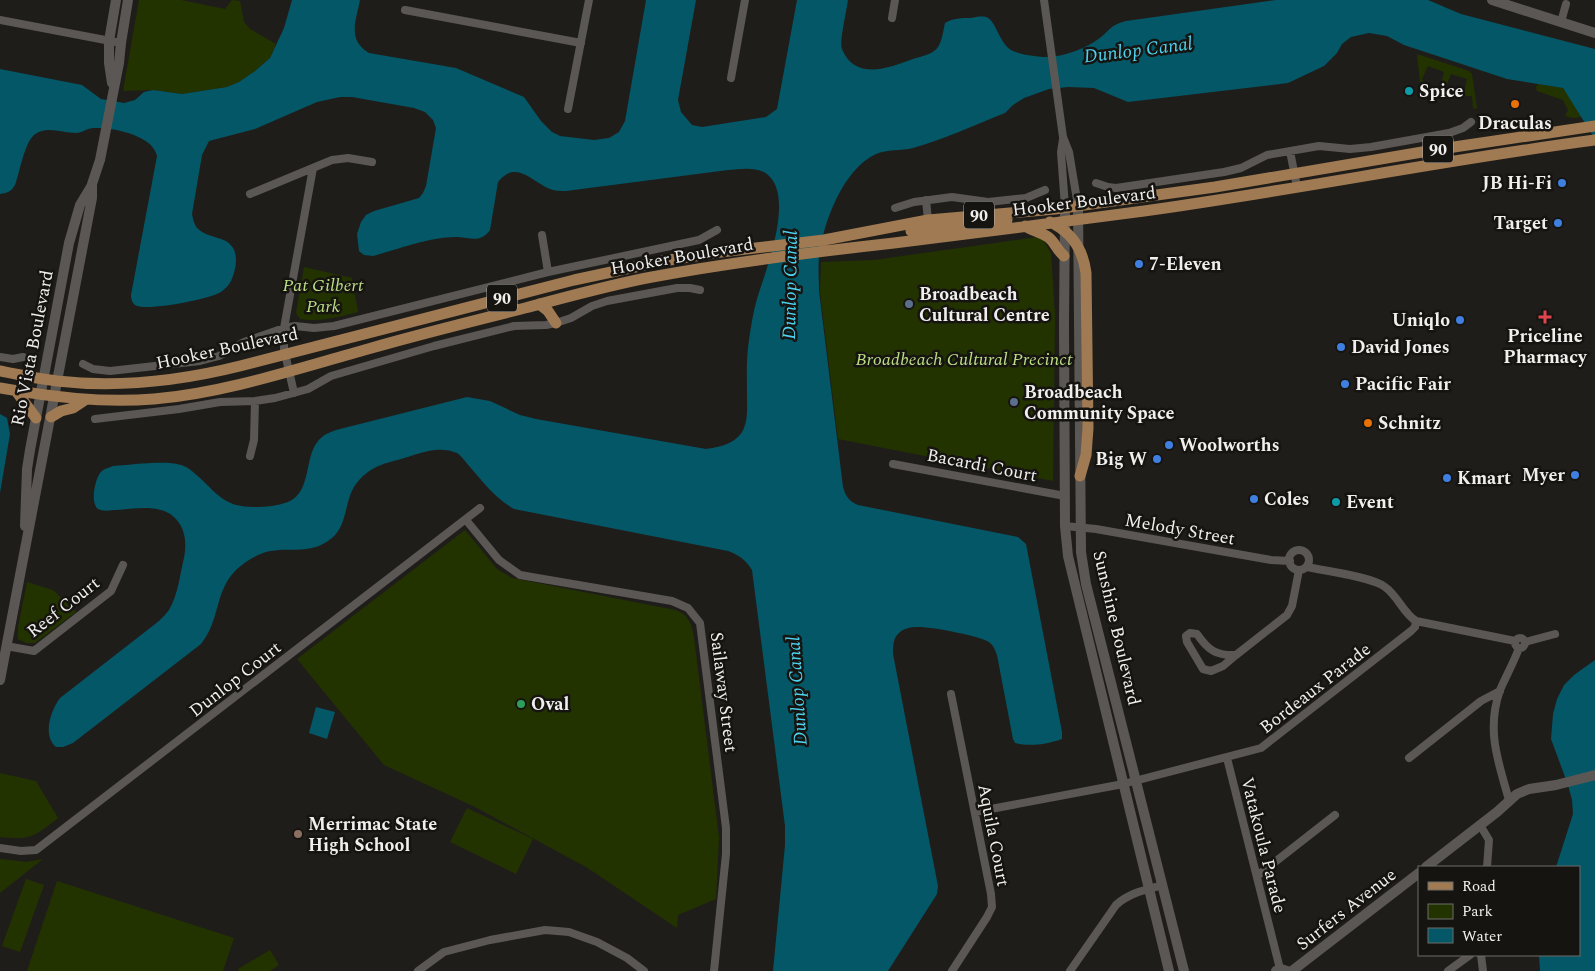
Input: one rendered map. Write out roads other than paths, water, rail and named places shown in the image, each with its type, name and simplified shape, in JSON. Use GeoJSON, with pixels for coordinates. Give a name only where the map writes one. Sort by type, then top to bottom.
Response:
{"type":"FeatureCollection","features":[{"type":"Feature","properties":{"kind":"main road","name":"Hooker Boulevard"},"geometry":{"type":"LineString","coordinates":[[0,388],[85,400],[125,400],[178,396],[213,390],[289,371],[539,304],[647,278],[763,259],[928,220],[1078,206],[1595,126]]}},
{"type":"Feature","properties":{"kind":"main road","name":"Hooker Boulevard"},"geometry":{"type":"LineString","coordinates":[[0,371],[57,381],[116,384],[172,380],[212,373],[608,272],[695,256],[768,247],[825,245],[1065,221],[1156,209],[1421,166],[1591,141]]}},
{"type":"Feature","properties":{"kind":"main road"},"geometry":{"type":"LineString","coordinates":[[890,228],[911,231],[1028,218],[1048,221],[1062,228],[1077,244],[1083,256],[1086,273],[1088,383],[1087,444],[1080,476]]}},
{"type":"Feature","properties":{"kind":"main road"},"geometry":{"type":"LineString","coordinates":[[1025,226],[1033,232],[1047,236],[1064,256]]}},
{"type":"Feature","properties":{"kind":"main road"},"geometry":{"type":"LineString","coordinates":[[556,323],[560,299]]}},
{"type":"Feature","properties":{"kind":"main road"},"geometry":{"type":"LineString","coordinates":[[539,304],[550,313],[556,323]]}},
{"type":"Feature","properties":{"kind":"main road"},"geometry":{"type":"LineString","coordinates":[[16,391],[36,418]]}},
{"type":"Feature","properties":{"kind":"main road"},"geometry":{"type":"LineString","coordinates":[[51,417],[61,411],[73,408],[85,400]]}},
{"type":"Feature","properties":{"kind":"street","name":"Rio Vista Boulevard"},"geometry":{"type":"LineString","coordinates":[[113,89],[109,63],[109,41],[116,0]]}},
{"type":"Feature","properties":{"kind":"street","name":"Rio Vista Boulevard"},"geometry":{"type":"LineString","coordinates":[[24,552],[27,469],[42,379],[70,236],[80,205],[92,184],[104,140],[119,63],[120,43],[128,0]]}},
{"type":"Feature","properties":{"kind":"street"},"geometry":{"type":"LineString","coordinates":[[568,109],[589,0]]}},
{"type":"Feature","properties":{"kind":"street"},"geometry":{"type":"LineString","coordinates":[[731,78],[745,0]]}},
{"type":"Feature","properties":{"kind":"street"},"geometry":{"type":"LineString","coordinates":[[892,18],[895,0]]}},
{"type":"Feature","properties":{"kind":"street","name":"Sunshine Boulevard"},"geometry":{"type":"LineString","coordinates":[[1044,0],[1063,137],[1069,152],[1078,206],[1081,552],[1086,584],[1184,971]]}},
{"type":"Feature","properties":{"kind":"street"},"geometry":{"type":"LineString","coordinates":[[1492,0],[1595,33]]}},
{"type":"Feature","properties":{"kind":"street"},"geometry":{"type":"LineString","coordinates":[[1561,22],[1566,4]]}},
{"type":"Feature","properties":{"kind":"street"},"geometry":{"type":"LineString","coordinates":[[405,10],[581,43]]}},
{"type":"Feature","properties":{"kind":"street"},"geometry":{"type":"LineString","coordinates":[[0,20],[120,43]]}},
{"type":"Feature","properties":{"kind":"street","name":"Hooker Boulevard"},"geometry":{"type":"LineString","coordinates":[[1096,184],[1116,188],[1224,172],[1241,168],[1267,155],[1319,146],[1350,149],[1372,147],[1449,133],[1471,122]]}},
{"type":"Feature","properties":{"kind":"street","name":"Sunshine Boulevard"},"geometry":{"type":"LineString","coordinates":[[1063,137],[1061,152],[1066,207],[1064,256],[1065,526],[1068,556],[1169,971]]}},
{"type":"Feature","properties":{"kind":"street"},"geometry":{"type":"LineString","coordinates":[[1290,151],[1297,187]]}},
{"type":"Feature","properties":{"kind":"street"},"geometry":{"type":"LineString","coordinates":[[250,194],[332,160],[348,158],[372,162]]}},
{"type":"Feature","properties":{"kind":"street"},"geometry":{"type":"LineString","coordinates":[[289,371],[284,343],[284,328],[313,168]]}},
{"type":"Feature","properties":{"kind":"street","name":"Rio Vista Boulevard"},"geometry":{"type":"LineString","coordinates":[[0,680],[92,198],[92,184]]}},
{"type":"Feature","properties":{"kind":"street","name":"Hooker Boulevard"},"geometry":{"type":"LineString","coordinates":[[895,208],[907,203],[952,197],[994,201],[1026,198],[1045,190]]}},
{"type":"Feature","properties":{"kind":"street"},"geometry":{"type":"LineString","coordinates":[[926,200],[928,220]]}},
{"type":"Feature","properties":{"kind":"street","name":"Hooker Boulevard"},"geometry":{"type":"LineString","coordinates":[[83,364],[93,368],[110,370],[200,361],[219,356],[244,342],[284,328],[295,326],[314,328],[334,326],[548,272],[699,240],[717,230]]}},
{"type":"Feature","properties":{"kind":"street"},"geometry":{"type":"LineString","coordinates":[[542,234],[548,272]]}},
{"type":"Feature","properties":{"kind":"street","name":"Hooker Boulevard"},"geometry":{"type":"LineString","coordinates":[[95,419],[179,410],[220,402],[255,401],[294,393],[308,389],[332,376],[434,346],[514,326],[556,323],[607,301],[677,288],[700,290]]}},
{"type":"Feature","properties":{"kind":"street"},"geometry":{"type":"LineString","coordinates":[[0,357],[8,359],[24,357]]}},
{"type":"Feature","properties":{"kind":"street","name":"Hooker Boulevard"},"geometry":{"type":"LineString","coordinates":[[289,371],[294,393]]}},
{"type":"Feature","properties":{"kind":"street"},"geometry":{"type":"LineString","coordinates":[[250,456],[254,440],[255,401]]}},
{"type":"Feature","properties":{"kind":"street","name":"Bacardi Court"},"geometry":{"type":"LineString","coordinates":[[894,464],[1065,496]]}},
{"type":"Feature","properties":{"kind":"street","name":"Dunlop Court"},"geometry":{"type":"LineString","coordinates":[[0,848],[21,851],[36,850],[480,508]]}},
{"type":"Feature","properties":{"kind":"street","name":"Sailaway Street"},"geometry":{"type":"LineString","coordinates":[[466,520],[499,560],[520,575],[672,602],[688,608],[700,623],[726,828],[726,854],[714,971]]}},
{"type":"Feature","properties":{"kind":"street","name":"Melody Street"},"geometry":{"type":"LineString","coordinates":[[1065,526],[1096,529],[1271,560],[1290,561]]}},
{"type":"Feature","properties":{"kind":"street"},"geometry":{"type":"LineString","coordinates":[[1236,654],[1227,655],[1215,652],[1206,647],[1196,634],[1190,633],[1186,636],[1187,642],[1203,669],[1211,671],[1223,666],[1287,615],[1292,606],[1303,568],[1309,558],[1304,552],[1295,552],[1291,556],[1290,561],[1294,568],[1303,568],[1375,581],[1385,587],[1410,617],[1416,621],[1520,643],[1555,634]]}},
{"type":"Feature","properties":{"kind":"street","name":"Reef Court"},"geometry":{"type":"LineString","coordinates":[[6,646],[34,651],[111,592],[123,565]]}},
{"type":"Feature","properties":{"kind":"street","name":"Bordeaux Parade"},"geometry":{"type":"LineString","coordinates":[[975,812],[1123,784],[1261,748],[1411,632],[1415,627],[1416,621]]}},
{"type":"Feature","properties":{"kind":"street"},"geometry":{"type":"LineString","coordinates":[[1510,800],[1493,736],[1494,715],[1500,691],[1520,643]]}},
{"type":"Feature","properties":{"kind":"street"},"geometry":{"type":"LineString","coordinates":[[1410,758],[1481,701],[1500,691]]}},
{"type":"Feature","properties":{"kind":"street","name":"Aquila Court"},"geometry":{"type":"LineString","coordinates":[[951,694],[992,907],[952,971]]}},
{"type":"Feature","properties":{"kind":"street","name":"Vatakoula Parade"},"geometry":{"type":"LineString","coordinates":[[1227,758],[1281,970]]}},
{"type":"Feature","properties":{"kind":"street"},"geometry":{"type":"LineString","coordinates":[[1427,866],[1523,791],[1595,775]]}},
{"type":"Feature","properties":{"kind":"street"},"geometry":{"type":"LineString","coordinates":[[1257,876],[1335,815]]}},
{"type":"Feature","properties":{"kind":"street"},"geometry":{"type":"LineString","coordinates":[[1480,825],[1487,835],[1489,844],[1487,866]]}},
{"type":"Feature","properties":{"kind":"street","name":"Surfers Avenue"},"geometry":{"type":"LineString","coordinates":[[1292,971],[1418,874]]}},
{"type":"Feature","properties":{"kind":"street"},"geometry":{"type":"LineString","coordinates":[[1070,971],[1116,905],[1128,896],[1163,885]]}},
{"type":"Feature","properties":{"kind":"street"},"geometry":{"type":"LineString","coordinates":[[418,971],[444,952],[490,940],[545,930],[569,932],[597,942],[627,958],[644,971]]}},
{"type":"Feature","properties":{"kind":"street"},"geometry":{"type":"LineString","coordinates":[[1448,971],[1469,956]]}},
{"type":"Feature","properties":{"kind":"street"},"geometry":{"type":"LineString","coordinates":[[1481,956],[1483,971]]}},
{"type":"Feature","properties":{"kind":"water","name":"Dunlop Canal"},"geometry":{"type":"Polygon","coordinates":[[[292,0],[360,0],[355,23],[355,36],[362,48],[369,53],[456,68],[524,97],[541,121],[552,132],[560,136],[594,140],[609,138],[619,132],[625,121],[646,0],[696,0],[678,100],[681,112],[692,125],[702,127],[766,117],[777,109],[797,0],[848,0],[842,33],[842,49],[848,59],[855,65],[864,69],[873,69],[894,66],[927,55],[937,49],[945,23],[958,19],[986,17],[992,22],[1003,42],[1011,50],[1028,55],[1051,57],[1082,48],[1096,41],[1114,25],[1126,21],[1276,0],[1428,0],[1461,14],[1595,49],[1595,139],[1563,88],[1507,79],[1404,45],[1387,36],[1369,33],[1351,37],[1342,44],[1337,53],[1324,66],[1288,83],[1128,102],[1094,88],[1068,87],[1049,89],[1024,98],[1005,113],[948,136],[913,148],[885,151],[864,161],[845,184],[837,198],[825,229],[819,257],[819,291],[844,490],[850,500],[858,505],[1018,537],[1026,544],[1062,739],[1039,744],[1015,743],[997,655],[989,642],[965,634],[932,628],[912,627],[901,631],[894,640],[893,654],[938,886],[937,894],[888,971],[773,971],[785,845],[785,826],[752,570],[742,558],[728,551],[514,509],[507,505],[485,484],[461,456],[449,450],[427,451],[371,470],[361,478],[352,490],[341,526],[332,538],[324,544],[308,549],[266,552],[244,564],[237,569],[224,586],[212,625],[201,644],[73,743],[63,747],[56,747],[49,736],[49,722],[60,698],[159,621],[169,610],[175,598],[184,558],[185,543],[182,528],[170,514],[154,508],[108,511],[98,509],[94,502],[95,486],[103,470],[113,466],[148,463],[181,465],[191,470],[218,495],[230,503],[263,507],[276,505],[288,502],[296,497],[305,481],[312,452],[316,444],[326,434],[467,397],[490,401],[520,415],[536,419],[706,449],[733,441],[744,428],[747,413],[747,354],[753,314],[776,236],[779,200],[776,186],[768,175],[759,170],[728,170],[566,191],[552,190],[524,174],[511,172],[498,182],[490,230],[483,237],[476,239],[448,237],[416,243],[373,256],[364,255],[359,251],[357,234],[361,222],[366,215],[419,198],[423,193],[426,186],[436,128],[433,120],[425,112],[414,108],[352,97],[340,97],[317,102],[255,129],[209,141],[202,155],[192,214],[197,228],[232,246],[236,262],[231,281],[227,287],[215,295],[178,304],[151,307],[135,305],[132,302],[131,295],[157,156],[154,149],[148,143],[131,134],[111,129],[91,128],[76,133],[44,130],[34,135],[31,139],[15,185],[9,192],[0,194],[0,69],[82,85],[101,99],[124,103],[135,100],[144,92],[153,90],[182,94],[227,87],[239,82],[270,58],[284,28],[292,0]]]}},
{"type":"Feature","properties":{"kind":"water"},"geometry":{"type":"Polygon","coordinates":[[[0,414],[7,418],[10,434],[0,493],[0,414]]]}},
{"type":"Feature","properties":{"kind":"water"},"geometry":{"type":"Polygon","coordinates":[[[1595,660],[1595,971],[1540,971],[1539,956],[1580,956],[1580,866],[1556,866],[1573,814],[1572,800],[1551,739],[1553,714],[1557,699],[1564,685],[1574,675],[1595,660]]]}},
{"type":"Feature","properties":{"kind":"water"},"geometry":{"type":"Polygon","coordinates":[[[316,707],[335,712],[327,739],[309,733],[316,707]]]}},
{"type":"Feature","properties":{"kind":"place","name":"Spice"},"geometry":{"type":"Point","coordinates":[1409,91]}},
{"type":"Feature","properties":{"kind":"place","name":"Draculas"},"geometry":{"type":"Point","coordinates":[1515,104]}},
{"type":"Feature","properties":{"kind":"place","name":"JB Hi-Fi"},"geometry":{"type":"Point","coordinates":[1562,183]}},
{"type":"Feature","properties":{"kind":"place","name":"Target"},"geometry":{"type":"Point","coordinates":[1558,223]}},
{"type":"Feature","properties":{"kind":"place","name":"7-Eleven"},"geometry":{"type":"Point","coordinates":[1139,264]}},
{"type":"Feature","properties":{"kind":"place","name":"Broadbeach Cultural Centre"},"geometry":{"type":"Point","coordinates":[909,304]}},
{"type":"Feature","properties":{"kind":"place","name":"Priceline Pharmacy"},"geometry":{"type":"Point","coordinates":[1545,317]}},
{"type":"Feature","properties":{"kind":"place","name":"Uniqlo"},"geometry":{"type":"Point","coordinates":[1460,320]}},
{"type":"Feature","properties":{"kind":"place","name":"David Jones"},"geometry":{"type":"Point","coordinates":[1341,347]}},
{"type":"Feature","properties":{"kind":"place","name":"Pacific Fair"},"geometry":{"type":"Point","coordinates":[1345,384]}},
{"type":"Feature","properties":{"kind":"place","name":"Broadbeach Community Space"},"geometry":{"type":"Point","coordinates":[1014,402]}},
{"type":"Feature","properties":{"kind":"place","name":"Schnitz"},"geometry":{"type":"Point","coordinates":[1368,423]}},
{"type":"Feature","properties":{"kind":"place","name":"Woolworths"},"geometry":{"type":"Point","coordinates":[1169,445]}},
{"type":"Feature","properties":{"kind":"place","name":"Big W"},"geometry":{"type":"Point","coordinates":[1157,459]}},
{"type":"Feature","properties":{"kind":"place","name":"Myer"},"geometry":{"type":"Point","coordinates":[1575,475]}},
{"type":"Feature","properties":{"kind":"place","name":"Kmart"},"geometry":{"type":"Point","coordinates":[1447,478]}},
{"type":"Feature","properties":{"kind":"place","name":"Coles"},"geometry":{"type":"Point","coordinates":[1254,499]}},
{"type":"Feature","properties":{"kind":"place","name":"Event"},"geometry":{"type":"Point","coordinates":[1336,502]}},
{"type":"Feature","properties":{"kind":"place","name":"Oval"},"geometry":{"type":"Point","coordinates":[521,704]}},
{"type":"Feature","properties":{"kind":"place","name":"Merrimac State High School"},"geometry":{"type":"Point","coordinates":[298,834]}},
{"type":"Feature","properties":{"kind":"park label","name":"Pat Gilbert Park"},"geometry":{"type":"Point","coordinates":[323,295]}},
{"type":"Feature","properties":{"kind":"park label","name":"Broadbeach Cultural Precinct"},"geometry":{"type":"Point","coordinates":[964,359]}}]}
